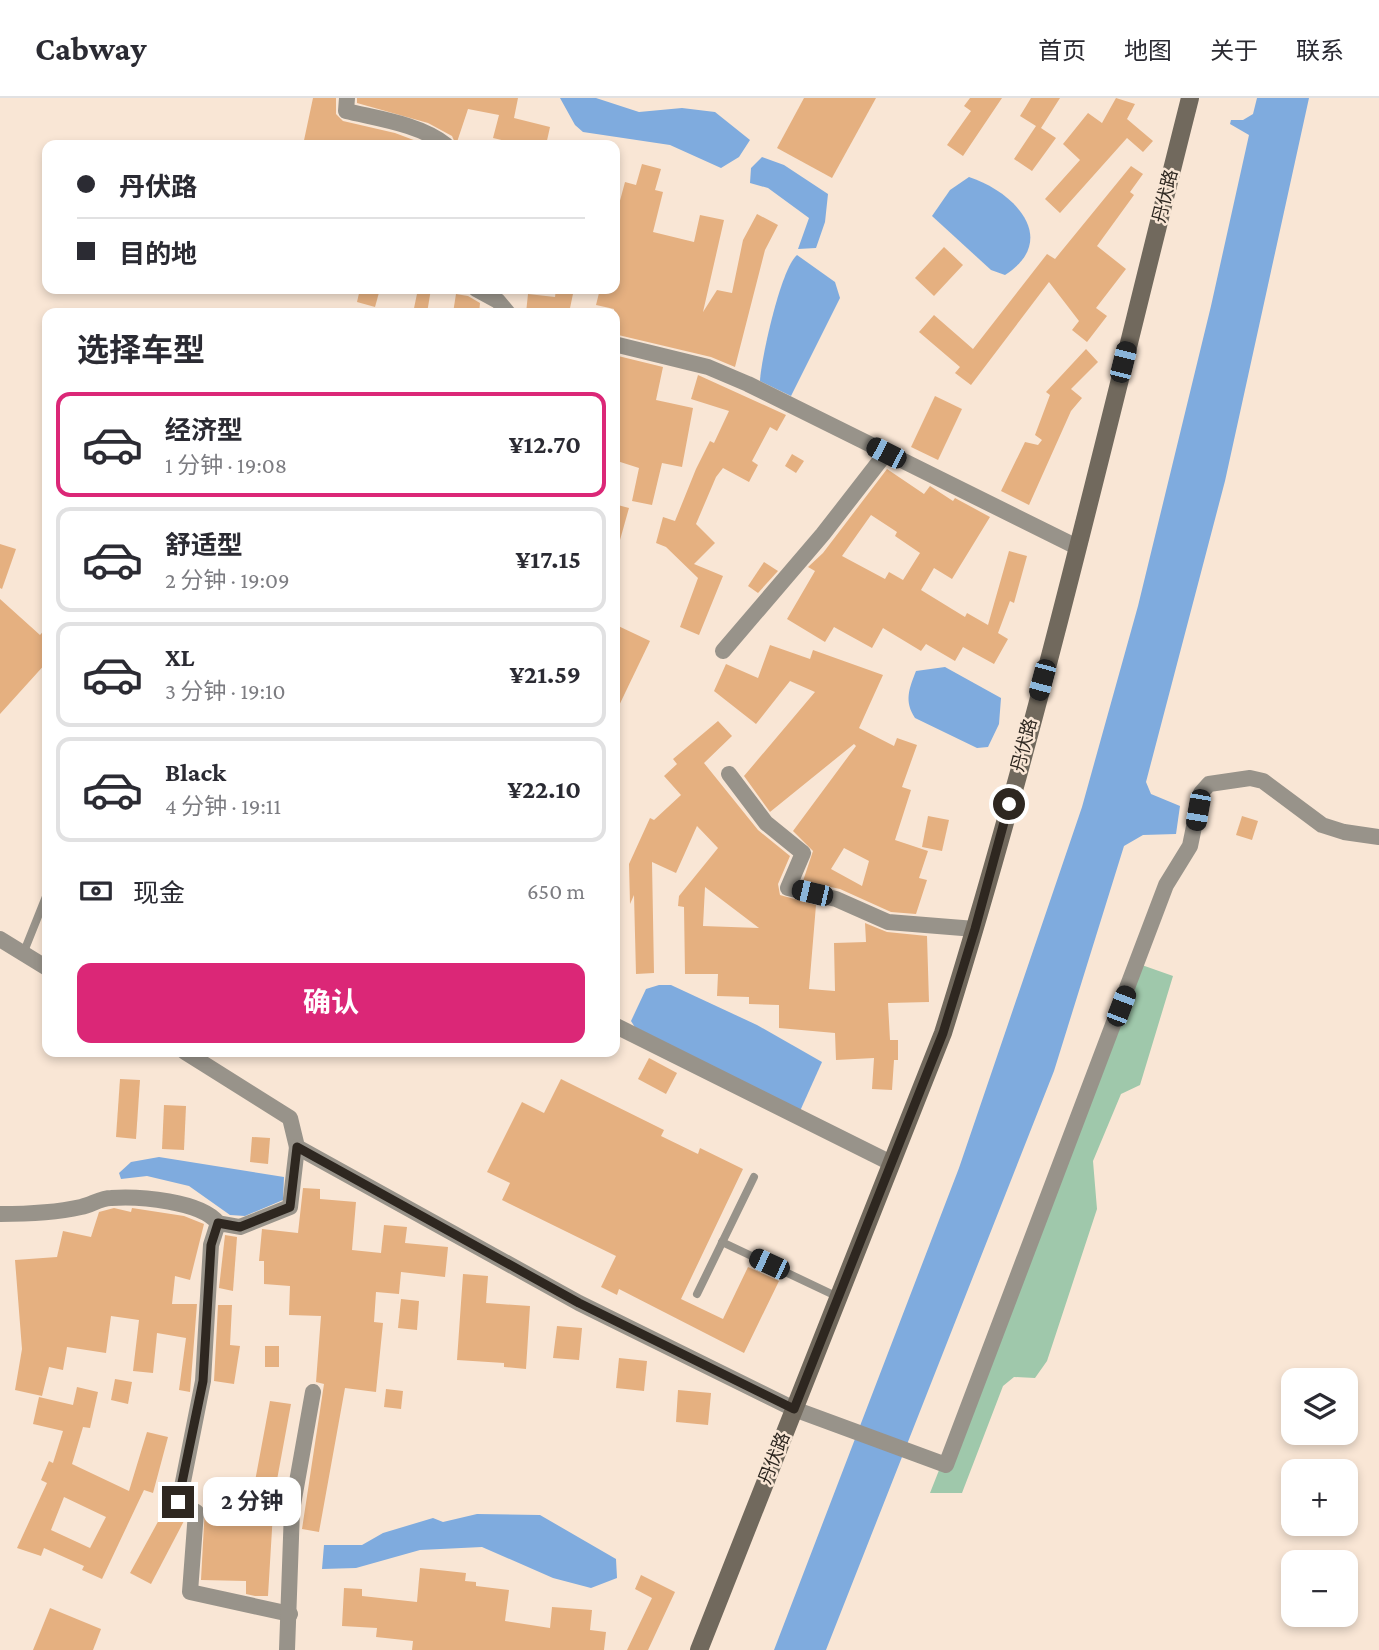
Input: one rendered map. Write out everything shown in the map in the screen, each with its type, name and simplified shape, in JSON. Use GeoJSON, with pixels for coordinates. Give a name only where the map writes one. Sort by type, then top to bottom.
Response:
{"type":"FeatureCollection","features":[{"type":"Feature","properties":{"kind":"main road","name":"丹伏路"},"geometry":{"type":"LineString","coordinates":[[699,1650],[943,1033],[975,929],[1077,547],[1190,98]]}},
{"type":"Feature","properties":{"kind":"street"},"geometry":{"type":"LineString","coordinates":[[347,98],[346,111],[411,127],[436,140]]}},
{"type":"Feature","properties":{"kind":"street"},"geometry":{"type":"LineString","coordinates":[[485,294],[498,301],[504,308]]}},
{"type":"Feature","properties":{"kind":"street"},"geometry":{"type":"LineString","coordinates":[[620,345],[708,367],[748,384],[1077,547]]}},
{"type":"Feature","properties":{"kind":"street"},"geometry":{"type":"LineString","coordinates":[[723,651],[823,534],[886,453]]}},
{"type":"Feature","properties":{"kind":"street"},"geometry":{"type":"LineString","coordinates":[[729,774],[766,823],[803,853],[788,888],[836,899],[888,922],[975,929]]}},
{"type":"Feature","properties":{"kind":"street"},"geometry":{"type":"LineString","coordinates":[[297,1147],[579,1303],[794,1409],[946,1465],[1167,885],[1190,846],[1201,793],[1209,785],[1250,778],[1263,781],[1322,825],[1344,832],[1379,837]]}},
{"type":"Feature","properties":{"kind":"street"},"geometry":{"type":"LineString","coordinates":[[0,939],[42,965]]}},
{"type":"Feature","properties":{"kind":"street"},"geometry":{"type":"LineString","coordinates":[[620,1028],[891,1163]]}},
{"type":"Feature","properties":{"kind":"street"},"geometry":{"type":"LineString","coordinates":[[0,1214],[48,1213],[83,1207],[109,1198],[187,1206],[211,1213],[218,1223],[240,1227],[290,1207],[297,1147],[290,1118],[196,1057]]}},
{"type":"Feature","properties":{"kind":"street"},"geometry":{"type":"LineString","coordinates":[[218,1223],[211,1245],[203,1381],[178,1502],[196,1512],[190,1592],[290,1614]]}},
{"type":"Feature","properties":{"kind":"street"},"geometry":{"type":"LineString","coordinates":[[288,1650],[292,1510],[313,1392]]}},
{"type":"Feature","properties":{"kind":"lane"},"geometry":{"type":"LineString","coordinates":[[23,954],[42,906]]}},
{"type":"Feature","properties":{"kind":"lane"},"geometry":{"type":"LineString","coordinates":[[697,1294],[754,1177]]}},
{"type":"Feature","properties":{"kind":"lane"},"geometry":{"type":"LineString","coordinates":[[722,1242],[838,1297]]}},
{"type":"Feature","properties":{"kind":"green space"},"geometry":{"type":"Polygon","coordinates":[[[1139,964],[1173,976],[1140,1085],[1121,1094],[1093,1161],[1097,1209],[1047,1361],[1035,1378],[1014,1377],[1003,1386],[962,1493],[930,1493],[1139,964]]]}},
{"type":"Feature","properties":{"kind":"water"},"geometry":{"type":"Polygon","coordinates":[[[560,98],[596,98],[639,112],[682,108],[715,112],[750,140],[739,157],[721,168],[670,145],[583,132],[575,125],[560,98]]]}},
{"type":"Feature","properties":{"kind":"water"},"geometry":{"type":"Polygon","coordinates":[[[1257,98],[1309,98],[1225,481],[1146,782],[1151,794],[1180,806],[1176,834],[1143,835],[1124,846],[1054,1071],[826,1650],[774,1650],[959,1168],[1082,807],[1138,606],[1211,306],[1249,135],[1230,124],[1231,120],[1243,120],[1253,114],[1257,98]]]}},
{"type":"Feature","properties":{"kind":"water"},"geometry":{"type":"Polygon","coordinates":[[[762,157],[784,165],[828,194],[825,222],[816,248],[798,249],[809,218],[768,188],[750,183],[751,168],[762,157]]]}},
{"type":"Feature","properties":{"kind":"water"},"geometry":{"type":"Polygon","coordinates":[[[969,177],[1001,193],[1024,218],[1030,232],[1029,246],[1021,261],[1005,275],[991,270],[932,216],[950,190],[969,177]]]}},
{"type":"Feature","properties":{"kind":"water"},"geometry":{"type":"Polygon","coordinates":[[[797,255],[835,282],[840,298],[791,396],[760,381],[768,335],[779,295],[791,263],[797,255]]]}},
{"type":"Feature","properties":{"kind":"water"},"geometry":{"type":"Polygon","coordinates":[[[945,667],[1001,698],[999,724],[988,747],[977,748],[915,718],[909,695],[916,671],[945,667]]]}},
{"type":"Feature","properties":{"kind":"water"},"geometry":{"type":"Polygon","coordinates":[[[671,985],[757,1025],[822,1062],[800,1111],[636,1029],[631,1021],[646,989],[671,985]]]}},
{"type":"Feature","properties":{"kind":"water"},"geometry":{"type":"Polygon","coordinates":[[[159,1157],[284,1177],[283,1200],[245,1216],[230,1215],[189,1186],[147,1176],[121,1179],[119,1173],[131,1162],[159,1157]]]}},
{"type":"Feature","properties":{"kind":"water"},"geometry":{"type":"Polygon","coordinates":[[[477,1514],[540,1515],[616,1559],[617,1578],[591,1588],[553,1578],[482,1547],[420,1550],[356,1568],[322,1569],[324,1545],[362,1545],[383,1533],[433,1518],[443,1522],[477,1514]]]}},
{"type":"Feature","properties":{"kind":"building"},"geometry":{"type":"Polygon","coordinates":[[[313,98],[336,98],[336,114],[343,121],[414,140],[304,140],[313,98]]]}},
{"type":"Feature","properties":{"kind":"building"},"geometry":{"type":"Polygon","coordinates":[[[357,98],[518,98],[514,118],[550,127],[547,140],[502,140],[493,138],[499,115],[468,109],[458,140],[454,140],[452,136],[428,123],[357,103],[357,98]]]}},
{"type":"Feature","properties":{"kind":"building"},"geometry":{"type":"Polygon","coordinates":[[[804,98],[876,98],[832,178],[777,148],[804,98]]]}},
{"type":"Feature","properties":{"kind":"building"},"geometry":{"type":"Polygon","coordinates":[[[970,98],[1002,98],[963,156],[947,145],[971,111],[964,106],[970,98]]]}},
{"type":"Feature","properties":{"kind":"building"},"geometry":{"type":"Polygon","coordinates":[[[1031,98],[1060,98],[1041,128],[1056,138],[1032,171],[1014,159],[1036,126],[1020,116],[1031,98]]]}},
{"type":"Feature","properties":{"kind":"building"},"geometry":{"type":"Polygon","coordinates":[[[1116,98],[1135,104],[1127,119],[1153,141],[1143,152],[1127,138],[1060,213],[1045,199],[1080,160],[1063,144],[1088,113],[1102,123],[1116,98]]]}},
{"type":"Feature","properties":{"kind":"building"},"geometry":{"type":"Polygon","coordinates":[[[642,164],[661,169],[655,190],[663,192],[653,232],[694,242],[700,215],[724,220],[703,312],[717,290],[732,293],[743,240],[757,214],[778,225],[765,250],[735,367],[711,357],[620,335],[620,308],[596,305],[599,294],[620,294],[620,201],[625,182],[636,185],[642,164]]]}},
{"type":"Feature","properties":{"kind":"building"},"geometry":{"type":"Polygon","coordinates":[[[1131,166],[1143,174],[1130,192],[1134,195],[1097,246],[1126,269],[1096,308],[1107,316],[1087,342],[1072,330],[1079,321],[1049,282],[971,385],[955,373],[960,367],[919,332],[934,315],[973,349],[1047,254],[1055,259],[1131,166]]]}},
{"type":"Feature","properties":{"kind":"building"},"geometry":{"type":"Polygon","coordinates":[[[944,247],[963,265],[934,296],[915,278],[944,247]]]}},
{"type":"Feature","properties":{"kind":"building"},"geometry":{"type":"Polygon","coordinates":[[[359,294],[379,294],[375,307],[357,302],[359,294]]]}},
{"type":"Feature","properties":{"kind":"building"},"geometry":{"type":"Polygon","coordinates":[[[417,294],[430,294],[428,308],[414,308],[417,294]]]}},
{"type":"Feature","properties":{"kind":"building"},"geometry":{"type":"Polygon","coordinates":[[[456,294],[468,296],[480,303],[480,308],[454,308],[456,294]]]}},
{"type":"Feature","properties":{"kind":"building"},"geometry":{"type":"Polygon","coordinates":[[[528,294],[555,297],[555,294],[573,294],[570,308],[527,308],[528,294]]]}},
{"type":"Feature","properties":{"kind":"building"},"geometry":{"type":"Polygon","coordinates":[[[1086,349],[1098,362],[1071,389],[1082,398],[1071,411],[1029,505],[1001,491],[1025,442],[1038,445],[1042,440],[1035,435],[1050,395],[1046,392],[1086,349]]]}},
{"type":"Feature","properties":{"kind":"building"},"geometry":{"type":"Polygon","coordinates":[[[620,356],[663,367],[656,400],[693,408],[682,467],[662,463],[652,505],[632,501],[639,468],[620,462],[620,356]]]}},
{"type":"Feature","properties":{"kind":"building"},"geometry":{"type":"Polygon","coordinates":[[[698,375],[786,415],[777,431],[770,427],[752,461],[758,465],[749,482],[723,468],[716,477],[696,524],[715,543],[694,564],[723,576],[699,635],[680,627],[698,578],[666,547],[656,543],[663,517],[675,521],[696,469],[710,441],[714,443],[729,411],[691,399],[698,375]]]}},
{"type":"Feature","properties":{"kind":"building"},"geometry":{"type":"Polygon","coordinates":[[[935,396],[962,409],[938,460],[911,447],[935,396]]]}},
{"type":"Feature","properties":{"kind":"building"},"geometry":{"type":"Polygon","coordinates":[[[792,454],[804,461],[796,473],[785,466],[792,454]]]}},
{"type":"Feature","properties":{"kind":"building"},"geometry":{"type":"Polygon","coordinates":[[[887,469],[924,494],[930,486],[953,501],[955,498],[990,517],[952,579],[934,568],[921,590],[965,617],[967,613],[988,625],[1009,551],[1027,556],[1014,603],[1010,601],[998,633],[1008,639],[994,664],[963,647],[955,661],[926,644],[921,651],[883,628],[872,648],[834,627],[825,642],[787,619],[815,571],[808,567],[823,553],[887,469]],[[871,515],[842,556],[885,579],[889,572],[903,580],[920,553],[895,536],[897,532],[871,515]]]}},
{"type":"Feature","properties":{"kind":"building"},"geometry":{"type":"Polygon","coordinates":[[[620,506],[629,508],[620,540],[620,506]]]}},
{"type":"Feature","properties":{"kind":"building"},"geometry":{"type":"Polygon","coordinates":[[[0,544],[16,549],[2,589],[0,588],[0,544]]]}},
{"type":"Feature","properties":{"kind":"building"},"geometry":{"type":"Polygon","coordinates":[[[764,562],[778,571],[758,593],[748,586],[764,562]]]}},
{"type":"Feature","properties":{"kind":"building"},"geometry":{"type":"Polygon","coordinates":[[[0,599],[40,635],[42,633],[42,668],[0,714],[0,599]]]}},
{"type":"Feature","properties":{"kind":"building"},"geometry":{"type":"Polygon","coordinates":[[[620,627],[650,641],[620,704],[620,627]]]}},
{"type":"Feature","properties":{"kind":"building"},"geometry":{"type":"Polygon","coordinates":[[[770,645],[810,659],[813,650],[883,675],[859,728],[894,746],[897,738],[917,745],[902,787],[911,790],[895,840],[928,851],[919,878],[927,880],[916,914],[891,912],[840,889],[803,881],[813,851],[793,831],[856,746],[854,744],[770,812],[744,776],[815,692],[790,681],[756,724],[714,691],[726,664],[758,678],[770,645]],[[844,848],[831,869],[862,886],[869,861],[844,848]]]}},
{"type":"Feature","properties":{"kind":"building"},"geometry":{"type":"Polygon","coordinates":[[[718,721],[732,736],[704,763],[758,830],[790,856],[778,884],[780,895],[816,905],[809,989],[835,991],[834,943],[866,942],[865,923],[887,932],[927,936],[929,1002],[888,1003],[890,1040],[898,1040],[898,1060],[894,1060],[892,1090],[872,1089],[874,1058],[836,1060],[835,1033],[779,1028],[779,1005],[749,1004],[749,997],[717,996],[718,974],[685,974],[684,907],[678,906],[679,896],[718,848],[697,826],[676,873],[652,862],[654,973],[636,974],[634,895],[630,904],[629,864],[650,818],[654,820],[681,795],[664,776],[677,764],[673,759],[718,721]],[[705,887],[703,926],[759,928],[705,887]]]}},
{"type":"Feature","properties":{"kind":"building"},"geometry":{"type":"Polygon","coordinates":[[[928,816],[949,820],[942,851],[922,847],[928,816]]]}},
{"type":"Feature","properties":{"kind":"building"},"geometry":{"type":"Polygon","coordinates":[[[1242,816],[1258,821],[1252,840],[1236,835],[1242,816]]]}},
{"type":"Feature","properties":{"kind":"building"},"geometry":{"type":"Polygon","coordinates":[[[649,1058],[677,1073],[666,1094],[638,1079],[649,1058]]]}},
{"type":"Feature","properties":{"kind":"building"},"geometry":{"type":"Polygon","coordinates":[[[120,1079],[140,1080],[136,1139],[116,1137],[120,1079]]]}},
{"type":"Feature","properties":{"kind":"building"},"geometry":{"type":"Polygon","coordinates":[[[561,1079],[664,1130],[661,1136],[698,1154],[700,1148],[743,1169],[681,1299],[723,1319],[748,1267],[779,1281],[744,1353],[619,1289],[617,1295],[601,1287],[616,1256],[502,1200],[510,1183],[487,1172],[522,1102],[544,1113],[561,1079]]]}},
{"type":"Feature","properties":{"kind":"building"},"geometry":{"type":"Polygon","coordinates":[[[164,1105],[186,1106],[184,1150],[162,1149],[164,1105]]]}},
{"type":"Feature","properties":{"kind":"building"},"geometry":{"type":"Polygon","coordinates":[[[252,1137],[270,1138],[268,1164],[250,1162],[252,1137]]]}},
{"type":"Feature","properties":{"kind":"building"},"geometry":{"type":"Polygon","coordinates":[[[303,1188],[320,1189],[320,1199],[356,1202],[352,1250],[381,1253],[384,1225],[407,1227],[405,1243],[448,1247],[445,1277],[401,1272],[399,1294],[376,1292],[374,1322],[383,1323],[376,1392],[345,1388],[319,1532],[302,1529],[324,1384],[316,1382],[321,1316],[289,1315],[290,1286],[264,1284],[264,1261],[259,1261],[262,1229],[298,1233],[303,1188]]]}},
{"type":"Feature","properties":{"kind":"building"},"geometry":{"type":"Polygon","coordinates":[[[114,1208],[131,1212],[132,1208],[184,1216],[204,1224],[190,1280],[175,1276],[172,1304],[197,1304],[190,1392],[179,1390],[186,1338],[157,1333],[153,1373],[133,1371],[139,1320],[111,1316],[106,1353],[67,1347],[63,1370],[49,1367],[42,1396],[15,1390],[22,1349],[15,1260],[57,1257],[63,1231],[91,1237],[99,1212],[114,1208]]]}},
{"type":"Feature","properties":{"kind":"building"},"geometry":{"type":"Polygon","coordinates":[[[225,1235],[237,1237],[233,1291],[219,1288],[225,1235]]]}},
{"type":"Feature","properties":{"kind":"building"},"geometry":{"type":"Polygon","coordinates":[[[463,1274],[488,1276],[486,1303],[530,1306],[526,1369],[504,1367],[504,1363],[457,1360],[463,1274]]]}},
{"type":"Feature","properties":{"kind":"building"},"geometry":{"type":"Polygon","coordinates":[[[401,1299],[419,1301],[417,1330],[398,1328],[401,1299]]]}},
{"type":"Feature","properties":{"kind":"building"},"geometry":{"type":"Polygon","coordinates":[[[218,1305],[232,1305],[230,1345],[240,1346],[234,1384],[214,1381],[218,1305]]]}},
{"type":"Feature","properties":{"kind":"building"},"geometry":{"type":"Polygon","coordinates":[[[557,1326],[582,1328],[579,1360],[553,1358],[557,1326]]]}},
{"type":"Feature","properties":{"kind":"building"},"geometry":{"type":"Polygon","coordinates":[[[265,1346],[279,1346],[279,1367],[265,1367],[265,1346]]]}},
{"type":"Feature","properties":{"kind":"building"},"geometry":{"type":"Polygon","coordinates":[[[619,1358],[647,1361],[644,1391],[616,1388],[619,1358]]]}},
{"type":"Feature","properties":{"kind":"building"},"geometry":{"type":"Polygon","coordinates":[[[115,1379],[132,1382],[128,1404],[111,1400],[115,1379]]]}},
{"type":"Feature","properties":{"kind":"building"},"geometry":{"type":"Polygon","coordinates":[[[77,1387],[98,1392],[90,1428],[83,1427],[72,1464],[129,1491],[147,1432],[168,1437],[153,1493],[144,1490],[102,1579],[82,1570],[84,1566],[44,1548],[41,1556],[17,1548],[47,1483],[41,1480],[49,1461],[53,1463],[63,1431],[33,1424],[39,1397],[73,1405],[77,1387]],[[64,1497],[51,1530],[90,1548],[106,1517],[64,1497]]]}},
{"type":"Feature","properties":{"kind":"building"},"geometry":{"type":"Polygon","coordinates":[[[386,1389],[403,1391],[401,1409],[384,1407],[386,1389]]]}},
{"type":"Feature","properties":{"kind":"building"},"geometry":{"type":"Polygon","coordinates":[[[678,1390],[711,1393],[708,1425],[676,1422],[678,1390]]]}},
{"type":"Feature","properties":{"kind":"building"},"geometry":{"type":"Polygon","coordinates":[[[270,1401],[291,1404],[274,1496],[268,1596],[255,1596],[246,1594],[246,1581],[201,1580],[205,1506],[250,1508],[270,1401]]]}},
{"type":"Feature","properties":{"kind":"building"},"geometry":{"type":"Polygon","coordinates":[[[166,1507],[185,1519],[151,1584],[130,1573],[166,1507]]]}},
{"type":"Feature","properties":{"kind":"building"},"geometry":{"type":"Polygon","coordinates":[[[420,1568],[466,1573],[465,1581],[476,1582],[476,1586],[509,1590],[505,1621],[550,1628],[552,1607],[592,1610],[590,1630],[606,1632],[604,1650],[412,1650],[413,1641],[376,1637],[377,1628],[342,1626],[344,1588],[362,1589],[362,1596],[417,1602],[420,1568]]]}},
{"type":"Feature","properties":{"kind":"building"},"geometry":{"type":"Polygon","coordinates":[[[641,1575],[675,1592],[648,1650],[627,1650],[652,1598],[635,1589],[641,1575]]]}},
{"type":"Feature","properties":{"kind":"building"},"geometry":{"type":"Polygon","coordinates":[[[50,1608],[101,1629],[93,1650],[33,1650],[50,1608]]]}},
{"type":"Feature","properties":{"kind":"route"},"geometry":{"type":"LineString","coordinates":[[178,1502],[203,1381],[211,1245],[218,1223],[240,1227],[290,1207],[297,1147],[579,1303],[794,1409],[943,1033],[1009,804]]}}]}
